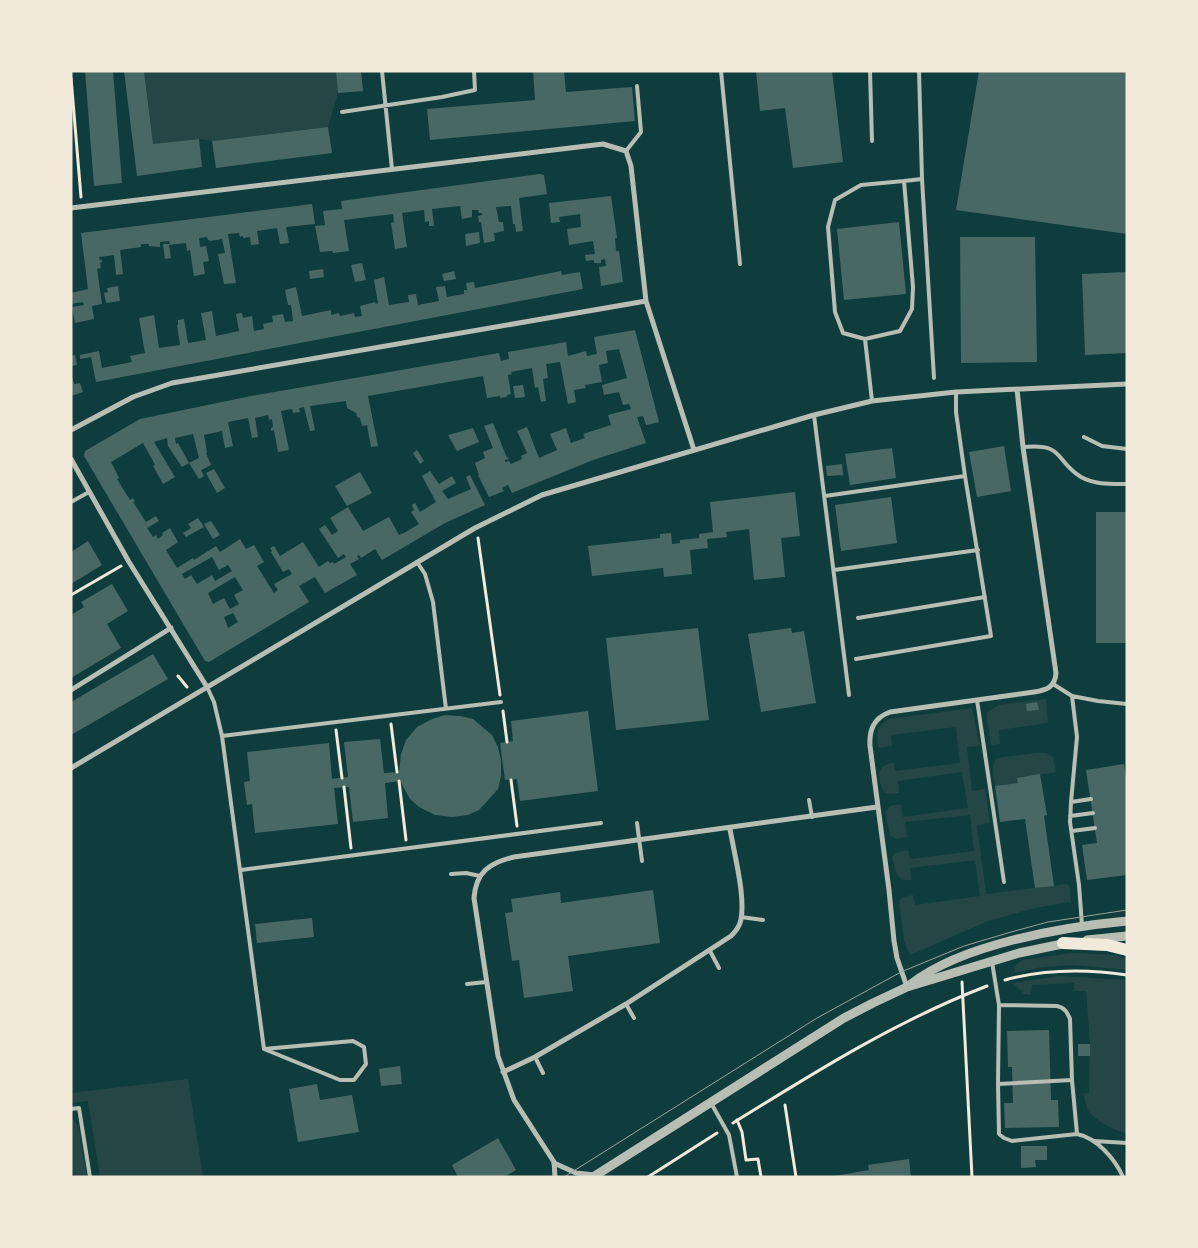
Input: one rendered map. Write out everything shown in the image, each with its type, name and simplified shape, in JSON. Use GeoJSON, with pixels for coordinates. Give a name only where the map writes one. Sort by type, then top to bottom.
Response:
{"type":"FeatureCollection","features":[{"type":"Feature","properties":{"kind":"main road"},"geometry":{"type":"LineString","coordinates":[[1062,943],[1107,945],[1127,950]]}},
{"type":"Feature","properties":{"kind":"street"},"geometry":{"type":"LineString","coordinates":[[71,208],[603,144],[626,151],[632,166],[646,301],[694,450]]}},
{"type":"Feature","properties":{"kind":"street"},"geometry":{"type":"LineString","coordinates":[[71,430],[134,397],[172,383],[646,301]]}},
{"type":"Feature","properties":{"kind":"street"},"geometry":{"type":"LineString","coordinates":[[71,768],[475,528],[542,495],[814,415],[872,401],[956,392],[1127,384]]}},
{"type":"Feature","properties":{"kind":"street"},"geometry":{"type":"LineString","coordinates":[[907,987],[897,958],[869,737],[872,727],[876,719],[890,712],[1047,690],[1053,684],[1056,672],[1023,447],[1017,389]]}},
{"type":"Feature","properties":{"kind":"street"},"geometry":{"type":"LineString","coordinates":[[71,459],[128,562],[207,687]]}},
{"type":"Feature","properties":{"kind":"street"},"geometry":{"type":"LineString","coordinates":[[71,690],[171,628]]}},
{"type":"Feature","properties":{"kind":"street"},"geometry":{"type":"LineString","coordinates":[[556,1177],[554,1162],[514,1100],[503,1072],[494,1040],[474,898],[475,886],[480,876],[488,867],[500,860],[877,807]]}},
{"type":"Feature","properties":{"kind":"street"},"geometry":{"type":"LineString","coordinates":[[503,1072],[536,1057],[626,1004],[710,951],[738,929],[742,917],[742,899],[730,829]]}},
{"type":"Feature","properties":{"kind":"street"},"geometry":{"type":"LineString","coordinates":[[907,987],[923,974],[975,952],[1022,938],[1082,926],[1127,921]]}},
{"type":"Feature","properties":{"kind":"street"},"geometry":{"type":"LineString","coordinates":[[554,1162],[576,1173],[594,1176],[844,1018],[907,987],[992,961],[1062,943],[1127,936]]}},
{"type":"Feature","properties":{"kind":"lane"},"geometry":{"type":"LineString","coordinates":[[382,71],[392,169]]}},
{"type":"Feature","properties":{"kind":"lane"},"geometry":{"type":"LineString","coordinates":[[342,112],[442,97],[475,90],[474,71]]}},
{"type":"Feature","properties":{"kind":"lane"},"geometry":{"type":"LineString","coordinates":[[720,71],[740,264]]}},
{"type":"Feature","properties":{"kind":"lane"},"geometry":{"type":"LineString","coordinates":[[870,71],[872,141]]}},
{"type":"Feature","properties":{"kind":"lane"},"geometry":{"type":"LineString","coordinates":[[919,71],[922,179],[934,378]]}},
{"type":"Feature","properties":{"kind":"lane"},"geometry":{"type":"LineString","coordinates":[[626,151],[641,132],[637,86]]}},
{"type":"Feature","properties":{"kind":"lane"},"geometry":{"type":"LineString","coordinates":[[904,181],[913,287],[912,309],[900,331],[865,339],[844,333],[835,312],[828,227],[835,200],[861,185],[922,179]]}},
{"type":"Feature","properties":{"kind":"lane"},"geometry":{"type":"LineString","coordinates":[[865,339],[872,401]]}},
{"type":"Feature","properties":{"kind":"lane"},"geometry":{"type":"LineString","coordinates":[[856,659],[991,636],[965,476],[956,412],[956,392]]}},
{"type":"Feature","properties":{"kind":"lane"},"geometry":{"type":"LineString","coordinates":[[814,415],[849,695]]}},
{"type":"Feature","properties":{"kind":"lane"},"geometry":{"type":"LineString","coordinates":[[1084,437],[1102,446],[1127,449]]}},
{"type":"Feature","properties":{"kind":"lane"},"geometry":{"type":"LineString","coordinates":[[1023,447],[1047,447],[1058,453],[1071,468],[1090,481],[1100,484],[1127,484]]}},
{"type":"Feature","properties":{"kind":"lane"},"geometry":{"type":"LineString","coordinates":[[825,496],[965,476]]}},
{"type":"Feature","properties":{"kind":"lane"},"geometry":{"type":"LineString","coordinates":[[71,502],[89,492]]}},
{"type":"Feature","properties":{"kind":"lane"},"geometry":{"type":"LineString","coordinates":[[834,570],[978,550]]}},
{"type":"Feature","properties":{"kind":"lane"},"geometry":{"type":"LineString","coordinates":[[417,562],[425,574],[433,602],[446,709]]}},
{"type":"Feature","properties":{"kind":"lane"},"geometry":{"type":"LineString","coordinates":[[858,618],[985,597]]}},
{"type":"Feature","properties":{"kind":"lane"},"geometry":{"type":"LineString","coordinates":[[1053,684],[1072,696],[1127,704]]}},
{"type":"Feature","properties":{"kind":"lane"},"geometry":{"type":"LineString","coordinates":[[207,687],[214,702],[222,736],[264,1050]]}},
{"type":"Feature","properties":{"kind":"lane"},"geometry":{"type":"LineString","coordinates":[[1072,696],[1077,737],[1070,816],[1082,926]]}},
{"type":"Feature","properties":{"kind":"lane"},"geometry":{"type":"LineString","coordinates":[[977,700],[1004,882]]}},
{"type":"Feature","properties":{"kind":"lane"},"geometry":{"type":"LineString","coordinates":[[222,736],[502,702]]}},
{"type":"Feature","properties":{"kind":"lane"},"geometry":{"type":"LineString","coordinates":[[1070,802],[1091,799]]}},
{"type":"Feature","properties":{"kind":"lane"},"geometry":{"type":"LineString","coordinates":[[810,800],[812,817]]}},
{"type":"Feature","properties":{"kind":"lane"},"geometry":{"type":"LineString","coordinates":[[1070,816],[1093,813]]}},
{"type":"Feature","properties":{"kind":"lane"},"geometry":{"type":"LineString","coordinates":[[241,870],[601,823]]}},
{"type":"Feature","properties":{"kind":"lane"},"geometry":{"type":"LineString","coordinates":[[637,823],[642,861]]}},
{"type":"Feature","properties":{"kind":"lane"},"geometry":{"type":"LineString","coordinates":[[1072,831],[1095,828]]}},
{"type":"Feature","properties":{"kind":"lane"},"geometry":{"type":"LineString","coordinates":[[451,874],[466,873],[480,876]]}},
{"type":"Feature","properties":{"kind":"lane"},"geometry":{"type":"LineString","coordinates":[[742,917],[762,920]]}},
{"type":"Feature","properties":{"kind":"lane"},"geometry":{"type":"LineString","coordinates":[[710,951],[719,968]]}},
{"type":"Feature","properties":{"kind":"lane"},"geometry":{"type":"LineString","coordinates":[[992,961],[999,1005],[998,1084],[1000,1134],[1012,1141],[1077,1134],[1094,1141],[1127,1142]]}},
{"type":"Feature","properties":{"kind":"lane"},"geometry":{"type":"LineString","coordinates":[[467,984],[486,982]]}},
{"type":"Feature","properties":{"kind":"lane"},"geometry":{"type":"LineString","coordinates":[[626,1004],[634,1018]]}},
{"type":"Feature","properties":{"kind":"lane"},"geometry":{"type":"LineString","coordinates":[[999,1005],[1057,1006],[1067,1011],[1070,1020],[1072,1080],[1077,1134]]}},
{"type":"Feature","properties":{"kind":"lane"},"geometry":{"type":"LineString","coordinates":[[353,1041],[364,1047],[366,1064],[354,1080],[340,1080],[264,1050],[353,1041]]}},
{"type":"Feature","properties":{"kind":"lane"},"geometry":{"type":"LineString","coordinates":[[536,1057],[543,1073]]}},
{"type":"Feature","properties":{"kind":"lane"},"geometry":{"type":"LineString","coordinates":[[998,1084],[1072,1080]]}},
{"type":"Feature","properties":{"kind":"lane"},"geometry":{"type":"LineString","coordinates":[[711,1103],[725,1128],[732,1150],[737,1177]]}},
{"type":"Feature","properties":{"kind":"lane"},"geometry":{"type":"LineString","coordinates":[[71,1109],[78,1108],[90,1177]]}},
{"type":"Feature","properties":{"kind":"lane"},"geometry":{"type":"LineString","coordinates":[[1094,1141],[1120,1170],[1123,1177]]}},
{"type":"Feature","properties":{"kind":"path"},"geometry":{"type":"LineString","coordinates":[[71,78],[82,207]]}},
{"type":"Feature","properties":{"kind":"path"},"geometry":{"type":"LineString","coordinates":[[475,528],[480,543],[507,742]]}},
{"type":"Feature","properties":{"kind":"path"},"geometry":{"type":"LineString","coordinates":[[71,595],[128,562]]}},
{"type":"Feature","properties":{"kind":"path"},"geometry":{"type":"LineString","coordinates":[[390,716],[397,772]]}},
{"type":"Feature","properties":{"kind":"path"},"geometry":{"type":"LineString","coordinates":[[335,722],[342,778]]}},
{"type":"Feature","properties":{"kind":"path"},"geometry":{"type":"LineString","coordinates":[[511,780],[518,834]]}},
{"type":"Feature","properties":{"kind":"path"},"geometry":{"type":"LineString","coordinates":[[399,781],[407,849]]}},
{"type":"Feature","properties":{"kind":"path"},"geometry":{"type":"LineString","coordinates":[[344,787],[352,856]]}},
{"type":"Feature","properties":{"kind":"path"},"geometry":{"type":"LineString","coordinates":[[648,1177],[737,1120],[870,1040],[902,1022],[962,996],[996,982],[1026,974],[1076,970],[1127,974]]}},
{"type":"Feature","properties":{"kind":"path"},"geometry":{"type":"LineString","coordinates":[[962,971],[972,1177]]}},
{"type":"Feature","properties":{"kind":"path"},"geometry":{"type":"LineString","coordinates":[[785,1106],[796,1177]]}},
{"type":"Feature","properties":{"kind":"path"},"geometry":{"type":"LineString","coordinates":[[737,1120],[742,1132],[746,1160],[758,1159],[761,1177]]}},
{"type":"Feature","properties":{"kind":"shaded area"},"geometry":{"type":"Polygon","coordinates":[[[144,71],[336,71],[338,93],[328,127],[212,141],[199,139],[153,144],[144,71]]]}},
{"type":"Feature","properties":{"kind":"shaded area"},"geometry":{"type":"Polygon","coordinates":[[[1046,699],[1048,723],[999,730],[1000,744],[991,745],[986,713],[999,705],[1046,699]]]}},
{"type":"Feature","properties":{"kind":"shaded area"},"geometry":{"type":"Polygon","coordinates":[[[972,708],[980,746],[967,747],[972,791],[985,789],[990,823],[977,825],[986,894],[1067,884],[1070,888],[1071,902],[1035,908],[988,921],[910,955],[904,941],[899,901],[903,897],[913,895],[915,905],[980,896],[975,860],[910,868],[911,880],[902,880],[897,875],[892,858],[895,853],[908,850],[910,859],[974,851],[970,815],[905,822],[907,837],[896,839],[890,835],[885,812],[890,806],[901,804],[903,817],[968,808],[962,772],[898,781],[899,793],[890,794],[884,792],[879,777],[883,766],[888,764],[894,763],[895,771],[960,763],[956,727],[891,735],[892,746],[878,748],[877,731],[889,719],[972,708]]]}},
{"type":"Feature","properties":{"kind":"shaded area"},"geometry":{"type":"Polygon","coordinates":[[[1046,753],[1053,757],[1056,772],[1018,778],[1018,783],[995,786],[993,768],[997,758],[1046,753]]]}},
{"type":"Feature","properties":{"kind":"shaded area"},"geometry":{"type":"Polygon","coordinates":[[[1072,953],[1116,955],[1127,959],[1127,970],[1073,965],[1042,967],[1014,973],[1015,966],[1022,960],[1072,953]]]}},
{"type":"Feature","properties":{"kind":"shaded area"},"geometry":{"type":"Polygon","coordinates":[[[1059,976],[1127,980],[1127,1133],[1111,1128],[1090,1114],[1083,1094],[1089,1093],[1090,1044],[1086,991],[1074,991],[1074,983],[1032,985],[1031,995],[1024,994],[1013,983],[1059,976]]]}},
{"type":"Feature","properties":{"kind":"shaded area"},"geometry":{"type":"Polygon","coordinates":[[[188,1079],[203,1177],[100,1177],[88,1101],[71,1103],[71,1093],[188,1079]]]}},
{"type":"Feature","properties":{"kind":"shaded area"},"geometry":{"type":"Polygon","coordinates":[[[71,1118],[78,1125],[87,1177],[76,1177],[71,1168],[71,1118]]]}},
{"type":"Feature","properties":{"kind":"building"},"geometry":{"type":"Polygon","coordinates":[[[85,71],[113,71],[122,183],[94,186],[85,71]]]}},
{"type":"Feature","properties":{"kind":"building"},"geometry":{"type":"Polygon","coordinates":[[[124,71],[144,71],[153,144],[199,139],[202,167],[137,176],[124,71]]]}},
{"type":"Feature","properties":{"kind":"building"},"geometry":{"type":"Polygon","coordinates":[[[336,71],[361,71],[363,91],[338,93],[336,71]]]}},
{"type":"Feature","properties":{"kind":"building"},"geometry":{"type":"Polygon","coordinates":[[[533,71],[564,71],[566,92],[632,87],[635,121],[430,140],[427,109],[535,100],[533,71]]]}},
{"type":"Feature","properties":{"kind":"building"},"geometry":{"type":"Polygon","coordinates":[[[756,71],[832,71],[843,162],[793,168],[785,108],[760,111],[756,71]]]}},
{"type":"Feature","properties":{"kind":"building"},"geometry":{"type":"Polygon","coordinates":[[[979,71],[1127,71],[1127,234],[956,210],[979,71]]]}},
{"type":"Feature","properties":{"kind":"building"},"geometry":{"type":"Polygon","coordinates":[[[328,127],[332,153],[216,168],[212,141],[328,127]]]}},
{"type":"Feature","properties":{"kind":"building"},"geometry":{"type":"Polygon","coordinates":[[[540,174],[544,175],[547,194],[519,198],[523,231],[516,232],[511,206],[496,207],[499,222],[503,222],[504,231],[494,233],[495,241],[484,243],[481,222],[479,222],[478,216],[482,215],[482,213],[479,213],[478,210],[472,210],[472,217],[462,219],[460,206],[432,209],[434,226],[429,226],[429,221],[425,222],[424,210],[402,213],[407,247],[395,249],[391,223],[394,222],[393,214],[344,220],[349,251],[320,252],[315,226],[325,225],[323,211],[342,209],[341,201],[540,174]]]}},
{"type":"Feature","properties":{"kind":"building"},"geometry":{"type":"Polygon","coordinates":[[[611,196],[617,238],[615,238],[616,251],[619,251],[623,282],[601,286],[599,267],[606,266],[605,259],[601,260],[601,263],[594,263],[594,260],[586,261],[585,255],[595,254],[593,241],[569,245],[567,229],[581,227],[580,214],[559,217],[560,222],[551,223],[549,203],[611,196]]]}},
{"type":"Feature","properties":{"kind":"building"},"geometry":{"type":"Polygon","coordinates":[[[312,204],[315,224],[286,227],[289,243],[280,244],[277,228],[257,231],[259,244],[251,245],[250,237],[240,237],[239,233],[228,234],[236,283],[224,284],[218,254],[225,253],[222,239],[211,241],[207,237],[199,238],[200,247],[206,246],[209,261],[203,262],[205,274],[194,276],[190,250],[187,251],[186,243],[169,245],[171,258],[165,259],[163,244],[170,244],[169,241],[160,242],[160,247],[141,244],[141,247],[120,250],[123,274],[116,275],[114,255],[99,257],[102,260],[100,263],[101,268],[97,269],[102,304],[92,306],[94,319],[75,323],[72,307],[84,305],[83,302],[71,304],[71,293],[88,289],[81,233],[312,204]]]}},
{"type":"Feature","properties":{"kind":"building"},"geometry":{"type":"Polygon","coordinates":[[[899,222],[906,294],[844,300],[837,229],[899,222]]]}},
{"type":"Feature","properties":{"kind":"building"},"geometry":{"type":"Polygon","coordinates":[[[479,232],[480,243],[466,246],[465,234],[479,232]]]}},
{"type":"Feature","properties":{"kind":"building"},"geometry":{"type":"Polygon","coordinates":[[[960,237],[1035,237],[1037,362],[961,363],[960,237]]]}},
{"type":"Feature","properties":{"kind":"building"},"geometry":{"type":"Polygon","coordinates":[[[362,263],[366,280],[355,282],[351,265],[362,263]]]}},
{"type":"Feature","properties":{"kind":"building"},"geometry":{"type":"Polygon","coordinates":[[[323,269],[324,277],[310,279],[309,271],[323,269]]]}},
{"type":"Feature","properties":{"kind":"building"},"geometry":{"type":"Polygon","coordinates":[[[454,271],[456,279],[444,281],[442,274],[454,271]]]}},
{"type":"Feature","properties":{"kind":"building"},"geometry":{"type":"Polygon","coordinates":[[[561,271],[562,275],[580,272],[583,289],[96,382],[91,357],[80,359],[80,355],[99,351],[102,368],[132,362],[130,356],[145,353],[139,318],[154,315],[159,348],[180,345],[178,320],[184,319],[188,343],[206,340],[201,313],[212,311],[216,336],[239,331],[236,314],[242,313],[243,318],[252,316],[254,331],[264,329],[263,324],[273,322],[272,316],[283,314],[285,322],[293,321],[291,305],[288,305],[285,290],[296,287],[302,316],[331,310],[331,315],[339,313],[340,316],[354,313],[355,317],[362,316],[360,306],[378,303],[374,280],[384,277],[389,305],[409,302],[408,295],[416,294],[418,305],[439,301],[436,287],[445,286],[447,297],[464,294],[464,290],[467,290],[466,283],[474,282],[475,288],[561,271]]]}},
{"type":"Feature","properties":{"kind":"building"},"geometry":{"type":"Polygon","coordinates":[[[1127,272],[1127,353],[1085,355],[1082,274],[1127,272]]]}},
{"type":"Feature","properties":{"kind":"building"},"geometry":{"type":"Polygon","coordinates":[[[118,286],[120,301],[106,303],[104,293],[108,292],[107,288],[118,286]]]}},
{"type":"Feature","properties":{"kind":"building"},"geometry":{"type":"Polygon","coordinates":[[[635,330],[659,422],[646,425],[643,416],[637,417],[646,443],[593,460],[512,493],[508,485],[502,488],[504,491],[489,497],[478,475],[475,463],[485,458],[483,452],[493,448],[484,426],[493,423],[509,459],[505,460],[505,462],[509,461],[511,464],[522,459],[521,456],[527,453],[517,431],[527,427],[539,458],[557,450],[550,434],[566,428],[571,443],[585,438],[583,434],[611,425],[608,415],[631,409],[629,404],[623,405],[619,392],[604,395],[602,385],[627,378],[619,349],[606,351],[608,363],[599,365],[602,382],[585,385],[586,388],[574,390],[576,402],[568,404],[560,362],[546,364],[548,378],[543,379],[546,401],[541,402],[538,387],[535,388],[532,368],[511,372],[512,374],[508,375],[511,394],[507,395],[507,397],[487,398],[483,376],[368,396],[378,446],[371,447],[367,425],[362,426],[360,418],[357,417],[356,413],[347,408],[346,401],[310,406],[315,430],[310,431],[304,407],[299,408],[300,412],[293,413],[292,409],[281,411],[289,450],[278,452],[274,430],[271,431],[273,427],[272,419],[269,420],[268,415],[255,418],[258,437],[252,438],[248,418],[228,422],[233,446],[225,448],[222,431],[204,435],[206,453],[211,465],[201,470],[204,476],[199,479],[189,463],[182,467],[168,446],[167,438],[154,442],[175,477],[163,484],[143,443],[111,462],[119,478],[117,479],[130,500],[133,498],[135,501],[133,502],[146,522],[156,516],[159,521],[147,528],[153,537],[156,535],[158,539],[163,535],[162,533],[170,528],[178,542],[166,550],[177,568],[216,546],[220,552],[240,539],[246,549],[254,545],[264,562],[257,566],[274,593],[278,590],[274,584],[292,574],[289,569],[283,572],[270,548],[274,546],[280,556],[303,542],[319,567],[328,561],[334,564],[346,557],[344,554],[338,558],[319,529],[325,525],[332,535],[338,531],[330,518],[348,507],[363,531],[389,517],[399,535],[404,533],[419,524],[411,512],[414,510],[412,505],[415,503],[420,512],[436,502],[422,476],[430,471],[439,484],[452,476],[456,483],[442,491],[448,499],[471,489],[466,477],[470,475],[485,505],[445,523],[382,560],[375,549],[361,558],[359,555],[357,556],[359,559],[350,564],[357,575],[325,593],[315,577],[299,586],[309,602],[209,662],[205,661],[84,456],[85,451],[140,419],[251,396],[499,353],[501,361],[509,359],[508,352],[566,342],[568,356],[586,351],[587,356],[597,354],[594,337],[635,330]],[[193,434],[175,438],[176,444],[178,443],[189,463],[199,458],[193,434]],[[212,557],[182,574],[185,579],[191,575],[197,584],[212,575],[215,581],[232,571],[228,565],[219,570],[212,557]],[[235,577],[208,593],[213,604],[224,598],[230,609],[239,604],[234,595],[243,590],[235,577]],[[233,613],[224,617],[228,628],[238,622],[233,613]]]}},
{"type":"Feature","properties":{"kind":"building"},"geometry":{"type":"Polygon","coordinates":[[[75,355],[77,365],[71,366],[71,356],[75,355]]]}},
{"type":"Feature","properties":{"kind":"building"},"geometry":{"type":"Polygon","coordinates":[[[71,372],[74,384],[80,383],[83,392],[71,396],[71,372]]]}},
{"type":"Feature","properties":{"kind":"building"},"geometry":{"type":"Polygon","coordinates":[[[523,385],[525,397],[515,398],[513,386],[523,385]]]}},
{"type":"Feature","properties":{"kind":"building"},"geometry":{"type":"Polygon","coordinates":[[[473,428],[479,442],[457,451],[448,435],[473,428]]]}},
{"type":"Feature","properties":{"kind":"building"},"geometry":{"type":"Polygon","coordinates":[[[1004,446],[1011,491],[977,497],[969,452],[1004,446]]]}},
{"type":"Feature","properties":{"kind":"building"},"geometry":{"type":"Polygon","coordinates":[[[892,448],[896,478],[850,485],[845,454],[892,448]]]}},
{"type":"Feature","properties":{"kind":"building"},"geometry":{"type":"Polygon","coordinates":[[[417,450],[424,461],[420,464],[413,453],[417,450]]]}},
{"type":"Feature","properties":{"kind":"building"},"geometry":{"type":"Polygon","coordinates":[[[842,464],[843,475],[827,476],[826,466],[842,464]]]}},
{"type":"Feature","properties":{"kind":"building"},"geometry":{"type":"Polygon","coordinates":[[[214,469],[225,488],[217,493],[206,473],[214,469]]]}},
{"type":"Feature","properties":{"kind":"building"},"geometry":{"type":"Polygon","coordinates":[[[360,472],[372,493],[347,506],[335,486],[360,472]]]}},
{"type":"Feature","properties":{"kind":"building"},"geometry":{"type":"Polygon","coordinates":[[[795,492],[800,536],[781,538],[785,577],[754,580],[749,529],[726,532],[727,537],[707,539],[708,548],[690,550],[692,574],[664,577],[663,568],[592,576],[588,546],[660,538],[660,534],[671,533],[672,544],[680,543],[680,540],[699,538],[699,534],[713,532],[710,502],[795,492]]]}},
{"type":"Feature","properties":{"kind":"building"},"geometry":{"type":"Polygon","coordinates":[[[891,497],[897,543],[841,551],[835,505],[891,497]]]}},
{"type":"Feature","properties":{"kind":"building"},"geometry":{"type":"Polygon","coordinates":[[[1096,512],[1127,512],[1127,643],[1096,643],[1096,512]]]}},
{"type":"Feature","properties":{"kind":"building"},"geometry":{"type":"Polygon","coordinates":[[[198,518],[204,527],[186,537],[183,533],[191,528],[188,524],[198,518]]]}},
{"type":"Feature","properties":{"kind":"building"},"geometry":{"type":"Polygon","coordinates":[[[211,521],[220,535],[213,539],[204,524],[211,521]]]}},
{"type":"Feature","properties":{"kind":"building"},"geometry":{"type":"Polygon","coordinates":[[[88,541],[102,565],[71,584],[71,552],[88,541]]]}},
{"type":"Feature","properties":{"kind":"building"},"geometry":{"type":"Polygon","coordinates":[[[112,584],[128,611],[107,624],[121,648],[71,678],[71,615],[84,607],[81,602],[112,584]]]}},
{"type":"Feature","properties":{"kind":"building"},"geometry":{"type":"Polygon","coordinates":[[[698,628],[709,720],[616,730],[606,638],[698,628]]]}},
{"type":"Feature","properties":{"kind":"building"},"geometry":{"type":"Polygon","coordinates":[[[791,628],[792,633],[804,631],[816,703],[761,712],[748,634],[791,628]]]}},
{"type":"Feature","properties":{"kind":"building"},"geometry":{"type":"Polygon","coordinates":[[[153,654],[168,679],[71,735],[71,702],[153,654]]]}},
{"type":"Feature","properties":{"kind":"building"},"geometry":{"type":"Polygon","coordinates":[[[1037,702],[1039,710],[1027,711],[1026,704],[1037,702]]]}},
{"type":"Feature","properties":{"kind":"building"},"geometry":{"type":"Polygon","coordinates":[[[588,711],[598,791],[520,801],[517,779],[505,780],[500,743],[513,741],[511,721],[588,711]]]}},
{"type":"Feature","properties":{"kind":"building"},"geometry":{"type":"Polygon","coordinates":[[[445,715],[473,719],[492,735],[498,747],[501,760],[501,776],[498,789],[479,810],[468,815],[452,817],[435,815],[419,807],[410,799],[400,781],[385,783],[388,818],[353,822],[349,787],[334,788],[338,824],[255,833],[252,804],[247,805],[244,782],[250,781],[247,752],[329,743],[332,779],[348,777],[344,742],[380,739],[384,773],[399,772],[401,754],[406,740],[417,727],[445,715]]]}},
{"type":"Feature","properties":{"kind":"building"},"geometry":{"type":"Polygon","coordinates":[[[1124,764],[1127,786],[1127,875],[1087,880],[1082,845],[1097,843],[1086,770],[1124,764]]]}},
{"type":"Feature","properties":{"kind":"building"},"geometry":{"type":"Polygon","coordinates":[[[1040,774],[1047,815],[1044,816],[1054,886],[1035,888],[1025,819],[1000,822],[995,786],[1018,783],[1017,778],[1040,774]]]}},
{"type":"Feature","properties":{"kind":"building"},"geometry":{"type":"Polygon","coordinates":[[[653,890],[660,943],[568,956],[573,991],[524,998],[519,960],[512,961],[505,913],[513,912],[511,899],[560,892],[561,903],[653,890]]]}},
{"type":"Feature","properties":{"kind":"building"},"geometry":{"type":"Polygon","coordinates":[[[312,918],[314,937],[257,943],[255,924],[312,918]]]}},
{"type":"Feature","properties":{"kind":"building"},"geometry":{"type":"Polygon","coordinates":[[[1049,1030],[1051,1100],[1058,1100],[1059,1127],[1005,1128],[1004,1103],[1013,1103],[1012,1067],[1008,1067],[1007,1031],[1049,1030]]]}},
{"type":"Feature","properties":{"kind":"building"},"geometry":{"type":"Polygon","coordinates":[[[1078,1044],[1090,1044],[1090,1056],[1078,1056],[1078,1044]]]}},
{"type":"Feature","properties":{"kind":"building"},"geometry":{"type":"Polygon","coordinates":[[[400,1066],[402,1084],[381,1086],[379,1069],[400,1066]]]}},
{"type":"Feature","properties":{"kind":"building"},"geometry":{"type":"Polygon","coordinates":[[[317,1084],[320,1100],[352,1095],[359,1132],[298,1142],[289,1089],[317,1084]]]}},
{"type":"Feature","properties":{"kind":"building"},"geometry":{"type":"Polygon","coordinates":[[[498,1138],[516,1170],[504,1177],[458,1177],[452,1165],[498,1138]]]}},
{"type":"Feature","properties":{"kind":"building"},"geometry":{"type":"Polygon","coordinates":[[[1021,1146],[1047,1146],[1047,1160],[1035,1160],[1036,1167],[1021,1168],[1021,1146]]]}},
{"type":"Feature","properties":{"kind":"building"},"geometry":{"type":"Polygon","coordinates":[[[909,1159],[911,1177],[829,1177],[869,1170],[868,1165],[909,1159]]]}},
{"type":"Feature","properties":{"kind":"tram line"},"geometry":{"type":"LineString","coordinates":[[564,1177],[817,1018],[901,972],[964,946],[1011,932],[1048,922],[1127,910]]}}]}
